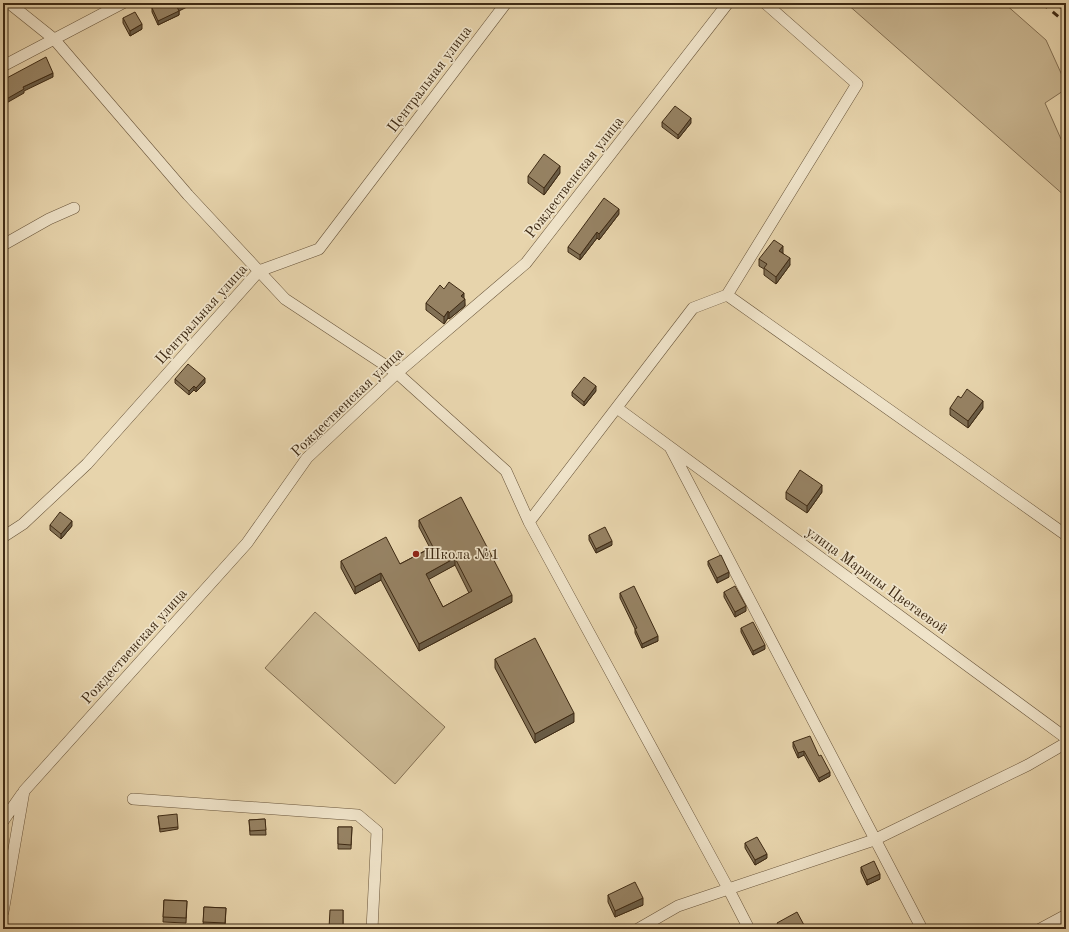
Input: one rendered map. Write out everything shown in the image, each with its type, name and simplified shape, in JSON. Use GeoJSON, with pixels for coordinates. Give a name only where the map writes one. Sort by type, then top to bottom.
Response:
{"type":"FeatureCollection","features":[{"type":"Feature","properties":{"kind":"street"},"geometry":{"type":"LineString","coordinates":[[9,3],[54,39],[188,195],[285,299],[397,373],[506,471],[529,522],[749,929]]}},
{"type":"Feature","properties":{"kind":"street"},"geometry":{"type":"LineString","coordinates":[[3,66],[123,3]]}},
{"type":"Feature","properties":{"kind":"street","name":"Центральная улица"},"geometry":{"type":"LineString","coordinates":[[3,537],[23,524],[87,464],[259,271],[319,248],[506,3]]}},
{"type":"Feature","properties":{"kind":"street","name":"Рождественская улица"},"geometry":{"type":"LineString","coordinates":[[3,821],[24,791],[247,543],[306,458],[397,373],[526,263],[728,3]]}},
{"type":"Feature","properties":{"kind":"street"},"geometry":{"type":"LineString","coordinates":[[529,522],[693,308],[727,295],[857,84],[765,3]]}},
{"type":"Feature","properties":{"kind":"street"},"geometry":{"type":"LineString","coordinates":[[3,245],[50,219],[74,208]]}},
{"type":"Feature","properties":{"kind":"street"},"geometry":{"type":"LineString","coordinates":[[727,295],[1066,535]]}},
{"type":"Feature","properties":{"kind":"street","name":"улица Марины Цветаевой"},"geometry":{"type":"LineString","coordinates":[[617,408],[1066,738]]}},
{"type":"Feature","properties":{"kind":"street","name":"улица Марины Цветаевой"},"geometry":{"type":"LineString","coordinates":[[669,446],[874,840],[922,929]]}},
{"type":"Feature","properties":{"kind":"street"},"geometry":{"type":"LineString","coordinates":[[638,929],[678,906],[874,840],[1028,765],[1066,743]]}},
{"type":"Feature","properties":{"kind":"street"},"geometry":{"type":"LineString","coordinates":[[3,912],[24,791]]}},
{"type":"Feature","properties":{"kind":"street"},"geometry":{"type":"LineString","coordinates":[[133,799],[358,815],[377,831],[372,929]]}},
{"type":"Feature","properties":{"kind":"street"},"geometry":{"type":"LineString","coordinates":[[1040,929],[1066,915]]}},
{"type":"Feature","properties":{"kind":"shaded area"},"geometry":{"type":"Polygon","coordinates":[[[846,3],[1004,3],[1046,40],[1066,84],[1066,89],[1045,103],[1061,139],[1066,143],[1066,197],[846,3]]]}},
{"type":"Feature","properties":{"kind":"shaded area"},"geometry":{"type":"Polygon","coordinates":[[[315,612],[445,727],[395,784],[265,668],[315,612]]]}},
{"type":"Feature","properties":{"kind":"building"},"geometry":{"type":"Polygon","coordinates":[[[162,3],[185,3],[177,7],[179,11],[158,21],[152,8],[162,3]]]}},
{"type":"Feature","properties":{"kind":"building"},"geometry":{"type":"Polygon","coordinates":[[[135,12],[142,24],[130,31],[123,18],[135,12]]]}},
{"type":"Feature","properties":{"kind":"building"},"geometry":{"type":"Polygon","coordinates":[[[46,57],[53,73],[23,87],[24,89],[3,101],[3,80],[46,57]]]}},
{"type":"Feature","properties":{"kind":"building"},"geometry":{"type":"Polygon","coordinates":[[[675,106],[691,118],[678,135],[662,122],[675,106]]]}},
{"type":"Feature","properties":{"kind":"building"},"geometry":{"type":"Polygon","coordinates":[[[544,154],[560,166],[544,188],[528,176],[544,154]]]}},
{"type":"Feature","properties":{"kind":"building"},"geometry":{"type":"Polygon","coordinates":[[[604,198],[619,209],[599,234],[597,232],[580,255],[568,247],[604,198]]]}},
{"type":"Feature","properties":{"kind":"building"},"geometry":{"type":"Polygon","coordinates":[[[774,240],[783,246],[779,251],[790,258],[776,277],[764,268],[767,264],[759,259],[774,240]]]}},
{"type":"Feature","properties":{"kind":"building"},"geometry":{"type":"Polygon","coordinates":[[[449,282],[464,293],[461,296],[465,299],[449,313],[448,311],[444,317],[426,303],[440,285],[444,289],[449,282]]]}},
{"type":"Feature","properties":{"kind":"building"},"geometry":{"type":"Polygon","coordinates":[[[188,364],[205,378],[196,388],[194,386],[189,391],[175,379],[188,364]]]}},
{"type":"Feature","properties":{"kind":"building"},"geometry":{"type":"Polygon","coordinates":[[[584,377],[596,386],[584,402],[572,392],[584,377]]]}},
{"type":"Feature","properties":{"kind":"building"},"geometry":{"type":"Polygon","coordinates":[[[967,389],[983,401],[968,421],[950,408],[958,396],[961,398],[967,389]]]}},
{"type":"Feature","properties":{"kind":"building"},"geometry":{"type":"Polygon","coordinates":[[[800,470],[822,485],[807,506],[786,492],[800,470]]]}},
{"type":"Feature","properties":{"kind":"building"},"geometry":{"type":"Polygon","coordinates":[[[461,497],[512,595],[419,644],[381,573],[355,587],[341,561],[386,537],[400,564],[433,547],[419,520],[461,497]],[[455,558],[426,574],[443,607],[472,591],[455,558]]]}},
{"type":"Feature","properties":{"kind":"building"},"geometry":{"type":"Polygon","coordinates":[[[60,512],[72,521],[61,534],[50,525],[60,512]]]}},
{"type":"Feature","properties":{"kind":"building"},"geometry":{"type":"Polygon","coordinates":[[[605,527],[612,541],[596,549],[589,535],[605,527]]]}},
{"type":"Feature","properties":{"kind":"building"},"geometry":{"type":"Polygon","coordinates":[[[721,555],[729,572],[717,578],[708,561],[721,555]]]}},
{"type":"Feature","properties":{"kind":"building"},"geometry":{"type":"Polygon","coordinates":[[[634,586],[658,636],[642,644],[635,629],[637,628],[620,593],[634,586]]]}},
{"type":"Feature","properties":{"kind":"building"},"geometry":{"type":"Polygon","coordinates":[[[735,586],[746,606],[735,612],[724,592],[735,586]]]}},
{"type":"Feature","properties":{"kind":"building"},"geometry":{"type":"Polygon","coordinates":[[[753,622],[765,645],[753,651],[741,628],[753,622]]]}},
{"type":"Feature","properties":{"kind":"building"},"geometry":{"type":"Polygon","coordinates":[[[535,638],[574,713],[535,734],[495,659],[535,638]]]}},
{"type":"Feature","properties":{"kind":"building"},"geometry":{"type":"Polygon","coordinates":[[[810,736],[819,756],[821,755],[830,772],[819,778],[804,751],[798,753],[793,742],[810,736]]]}},
{"type":"Feature","properties":{"kind":"building"},"geometry":{"type":"Polygon","coordinates":[[[177,814],[178,827],[160,829],[158,816],[177,814]]]}},
{"type":"Feature","properties":{"kind":"building"},"geometry":{"type":"Polygon","coordinates":[[[265,819],[266,830],[250,831],[249,820],[265,819]]]}},
{"type":"Feature","properties":{"kind":"building"},"geometry":{"type":"Polygon","coordinates":[[[338,827],[352,827],[351,845],[338,844],[338,827]]]}},
{"type":"Feature","properties":{"kind":"building"},"geometry":{"type":"Polygon","coordinates":[[[757,837],[767,854],[755,860],[745,843],[757,837]]]}},
{"type":"Feature","properties":{"kind":"building"},"geometry":{"type":"Polygon","coordinates":[[[874,861],[880,874],[867,880],[861,867],[874,861]]]}},
{"type":"Feature","properties":{"kind":"building"},"geometry":{"type":"Polygon","coordinates":[[[635,882],[643,898],[615,911],[608,895],[635,882]]]}},
{"type":"Feature","properties":{"kind":"building"},"geometry":{"type":"Polygon","coordinates":[[[164,900],[187,901],[186,918],[163,917],[164,900]]]}},
{"type":"Feature","properties":{"kind":"building"},"geometry":{"type":"Polygon","coordinates":[[[204,907],[226,908],[225,923],[203,922],[204,907]]]}},
{"type":"Feature","properties":{"kind":"building"},"geometry":{"type":"Polygon","coordinates":[[[330,910],[343,910],[343,928],[329,928],[330,910]]]}},
{"type":"Feature","properties":{"kind":"building"},"geometry":{"type":"Polygon","coordinates":[[[797,912],[804,925],[796,929],[780,929],[777,923],[797,912]]]}},
{"type":"Feature","properties":{"kind":"railway"},"geometry":{"type":"LineString","coordinates":[[1042,3],[1066,23]]}},
{"type":"Feature","properties":{"kind":"railway"},"geometry":{"type":"LineString","coordinates":[[1056,3],[1066,12]]}},
{"type":"Feature","properties":{"kind":"place","name":"Школа №1"},"geometry":{"type":"Point","coordinates":[416,554]}}]}
